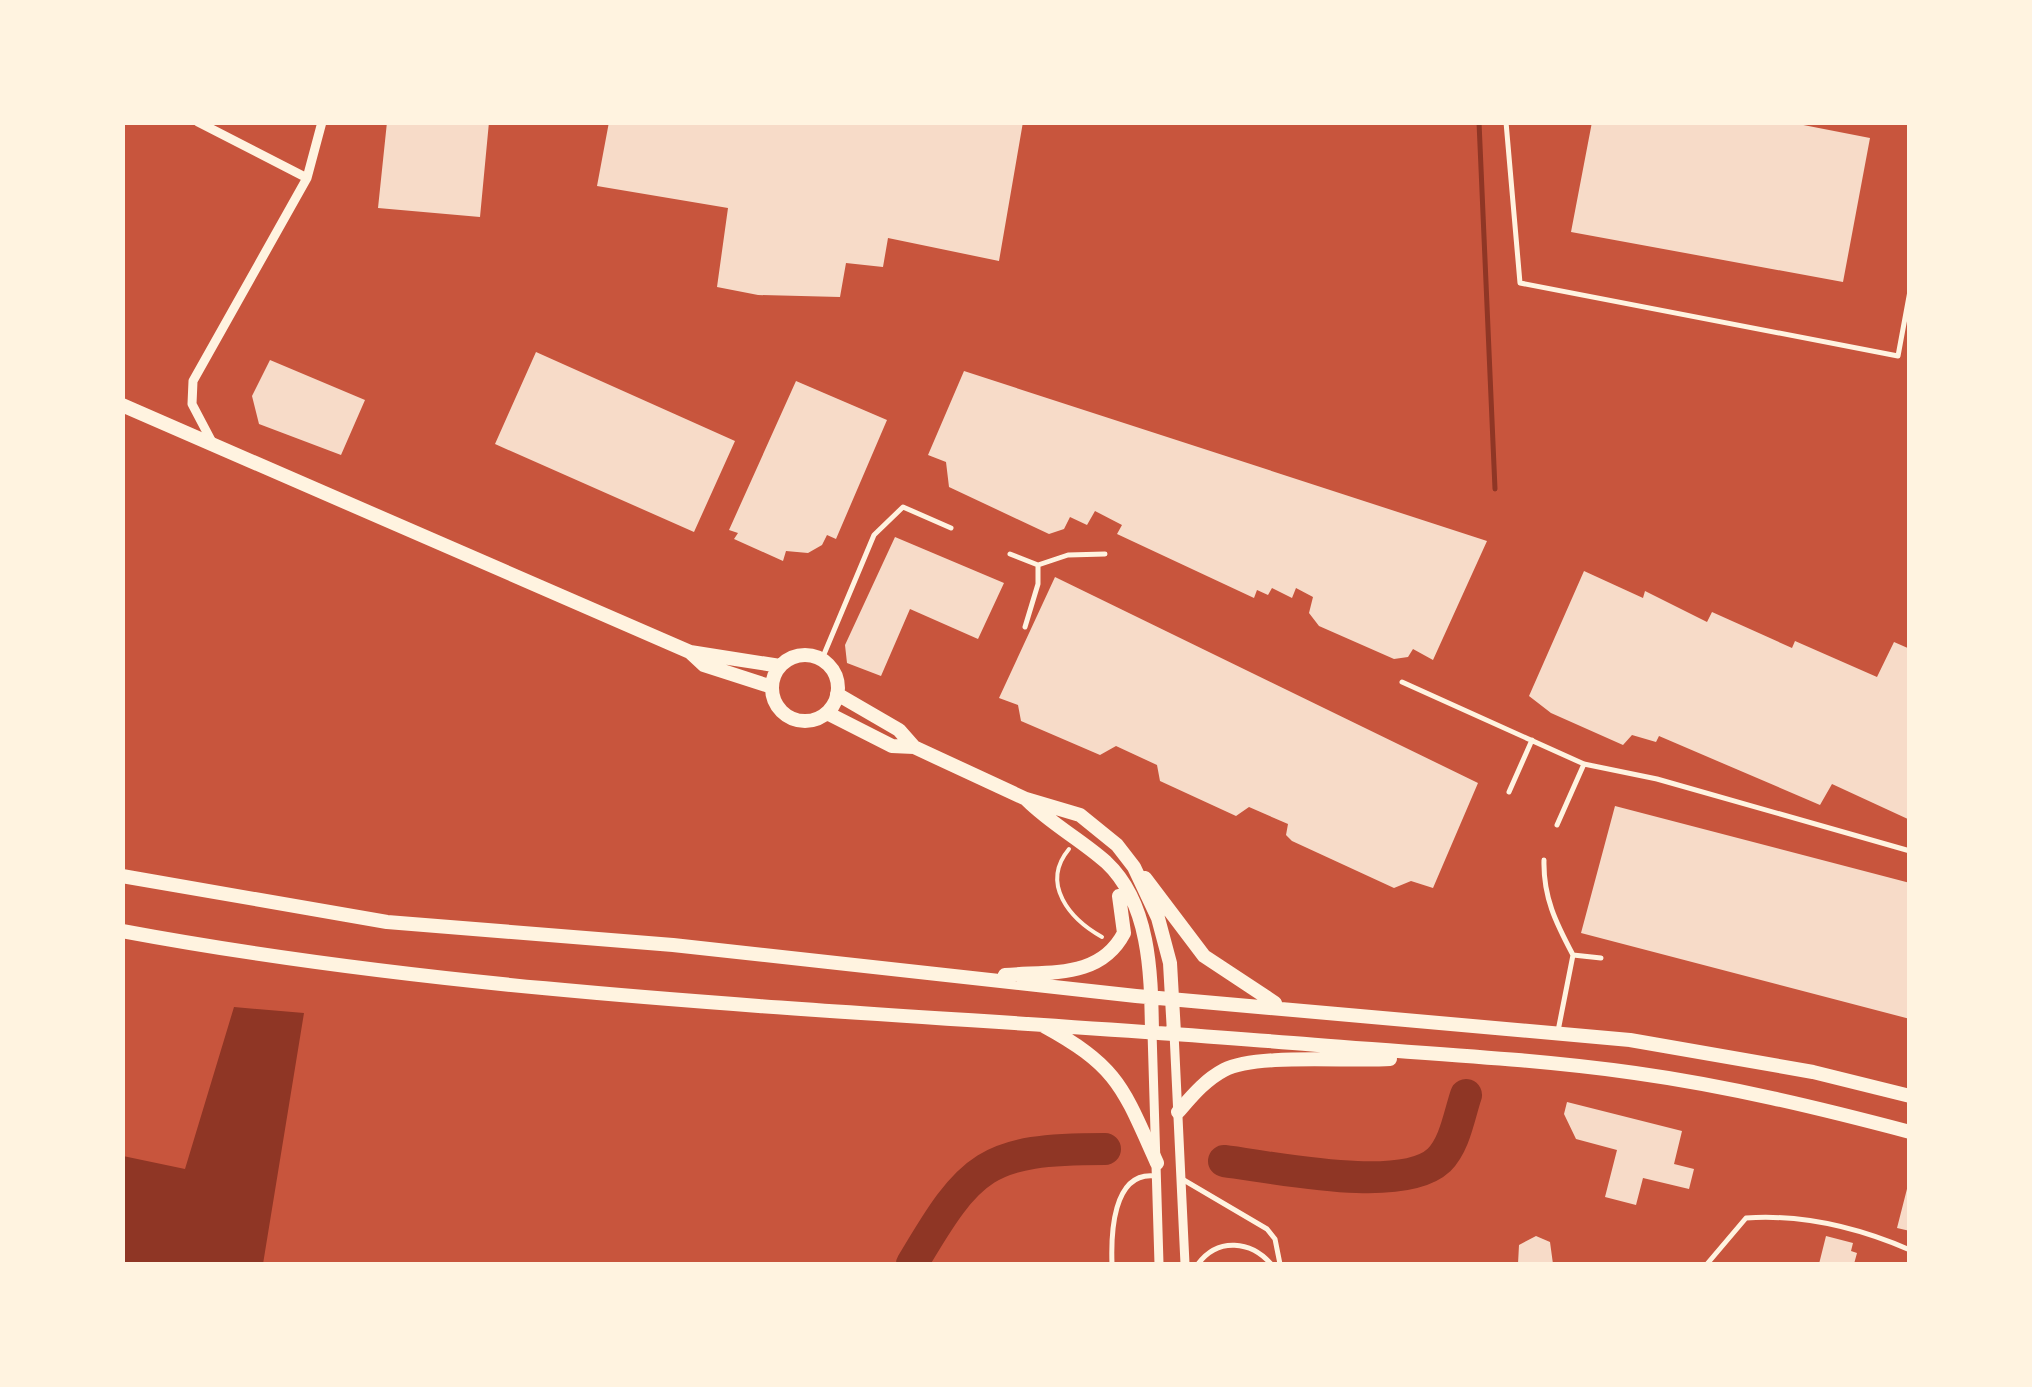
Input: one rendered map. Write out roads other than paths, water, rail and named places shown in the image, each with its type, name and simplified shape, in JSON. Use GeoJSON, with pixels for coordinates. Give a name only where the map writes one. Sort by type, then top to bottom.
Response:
{"type":"FeatureCollection","features":[{"type":"Feature","properties":{"kind":"main road"},"geometry":{"type":"LineString","coordinates":[[122,405],[690,652],[780,666],[800,655],[822,660],[835,674],[837,694],[827,713],[807,721],[786,715],[778,707],[772,686],[780,666]]}},
{"type":"Feature","properties":{"kind":"main road"},"geometry":{"type":"LineString","coordinates":[[690,652],[704,665],[772,686]]}},
{"type":"Feature","properties":{"kind":"main road"},"geometry":{"type":"LineString","coordinates":[[837,694],[899,730],[914,747]]}},
{"type":"Feature","properties":{"kind":"main road"},"geometry":{"type":"LineString","coordinates":[[827,713],[892,746],[914,747],[1026,799],[1080,816],[1117,846],[1204,956],[1280,1006]]}},
{"type":"Feature","properties":{"kind":"main road"},"geometry":{"type":"LineString","coordinates":[[1026,799],[1050,823],[1108,864],[1132,904],[1150,962],[1152,1032]]}},
{"type":"Feature","properties":{"kind":"main road"},"geometry":{"type":"LineString","coordinates":[[974,978],[1095,966],[1120,942],[1126,922],[1123,906],[1078,842]]}},
{"type":"Feature","properties":{"kind":"main road"},"geometry":{"type":"LineString","coordinates":[[1134,867],[1158,918],[1170,963],[1174,1033]]}},
{"type":"Feature","properties":{"kind":"main road"},"geometry":{"type":"LineString","coordinates":[[122,876],[387,922],[673,945],[1152,998],[1558,1031],[1724,1054],[1910,1096]]}},
{"type":"Feature","properties":{"kind":"main road"},"geometry":{"type":"LineString","coordinates":[[122,931],[388,974],[1582,1067],[1708,1084],[1910,1132]]}},
{"type":"Feature","properties":{"kind":"main road"},"geometry":{"type":"LineString","coordinates":[[1040,1024],[1106,1065],[1126,1093],[1158,1170]]}},
{"type":"Feature","properties":{"kind":"main road"},"geometry":{"type":"LineString","coordinates":[[1178,1112],[1202,1084],[1228,1067],[1436,1056]]}},
{"type":"Feature","properties":{"kind":"street"},"geometry":{"type":"LineString","coordinates":[[198,122],[306,178]]}},
{"type":"Feature","properties":{"kind":"street"},"geometry":{"type":"LineString","coordinates":[[216,448],[192,404],[193,381],[306,178],[322,122]]}},
{"type":"Feature","properties":{"kind":"street"},"geometry":{"type":"LineString","coordinates":[[1152,1032],[1159,1264]]}},
{"type":"Feature","properties":{"kind":"street"},"geometry":{"type":"LineString","coordinates":[[1174,1033],[1185,1264]]}},
{"type":"Feature","properties":{"kind":"lane"},"geometry":{"type":"LineString","coordinates":[[1506,122],[1520,283],[1898,356],[1910,291]]}},
{"type":"Feature","properties":{"kind":"lane"},"geometry":{"type":"LineString","coordinates":[[822,660],[874,535],[903,507],[951,528]]}},
{"type":"Feature","properties":{"kind":"lane"},"geometry":{"type":"LineString","coordinates":[[1010,554],[1038,565],[1068,555],[1105,554]]}},
{"type":"Feature","properties":{"kind":"lane"},"geometry":{"type":"LineString","coordinates":[[1024,627],[1038,584],[1038,565]]}},
{"type":"Feature","properties":{"kind":"lane"},"geometry":{"type":"LineString","coordinates":[[1402,682],[1584,764],[1736,801],[1910,851]]}},
{"type":"Feature","properties":{"kind":"lane"},"geometry":{"type":"LineString","coordinates":[[1508,792],[1532,740]]}},
{"type":"Feature","properties":{"kind":"lane"},"geometry":{"type":"LineString","coordinates":[[1557,825],[1584,764]]}},
{"type":"Feature","properties":{"kind":"lane"},"geometry":{"type":"LineString","coordinates":[[1544,860],[1543,885],[1550,912],[1573,955],[1558,1031]]}},
{"type":"Feature","properties":{"kind":"lane"},"geometry":{"type":"LineString","coordinates":[[1573,955],[1601,958]]}},
{"type":"Feature","properties":{"kind":"lane"},"geometry":{"type":"LineString","coordinates":[[1112,1264],[1114,1213],[1130,1184],[1158,1170]]}},
{"type":"Feature","properties":{"kind":"lane"},"geometry":{"type":"LineString","coordinates":[[1182,1179],[1266,1229],[1275,1239],[1280,1264]]}},
{"type":"Feature","properties":{"kind":"lane"},"geometry":{"type":"LineString","coordinates":[[1707,1264],[1746,1218],[1792,1215],[1874,1234],[1910,1250]]}},
{"type":"Feature","properties":{"kind":"lane"},"geometry":{"type":"LineString","coordinates":[[1198,1264],[1221,1246],[1236,1244],[1260,1252],[1271,1264]]}},
{"type":"Feature","properties":{"kind":"waterway"},"geometry":{"type":"LineString","coordinates":[[1479,122],[1495,489]]}},
{"type":"Feature","properties":{"kind":"waterway"},"geometry":{"type":"LineString","coordinates":[[1224,1161],[1336,1176],[1397,1176],[1421,1170],[1439,1160],[1449,1146],[1466,1095]]}},
{"type":"Feature","properties":{"kind":"waterway"},"geometry":{"type":"LineString","coordinates":[[912,1264],[950,1204],[986,1169],[1033,1153],[1105,1149]]}}]}
